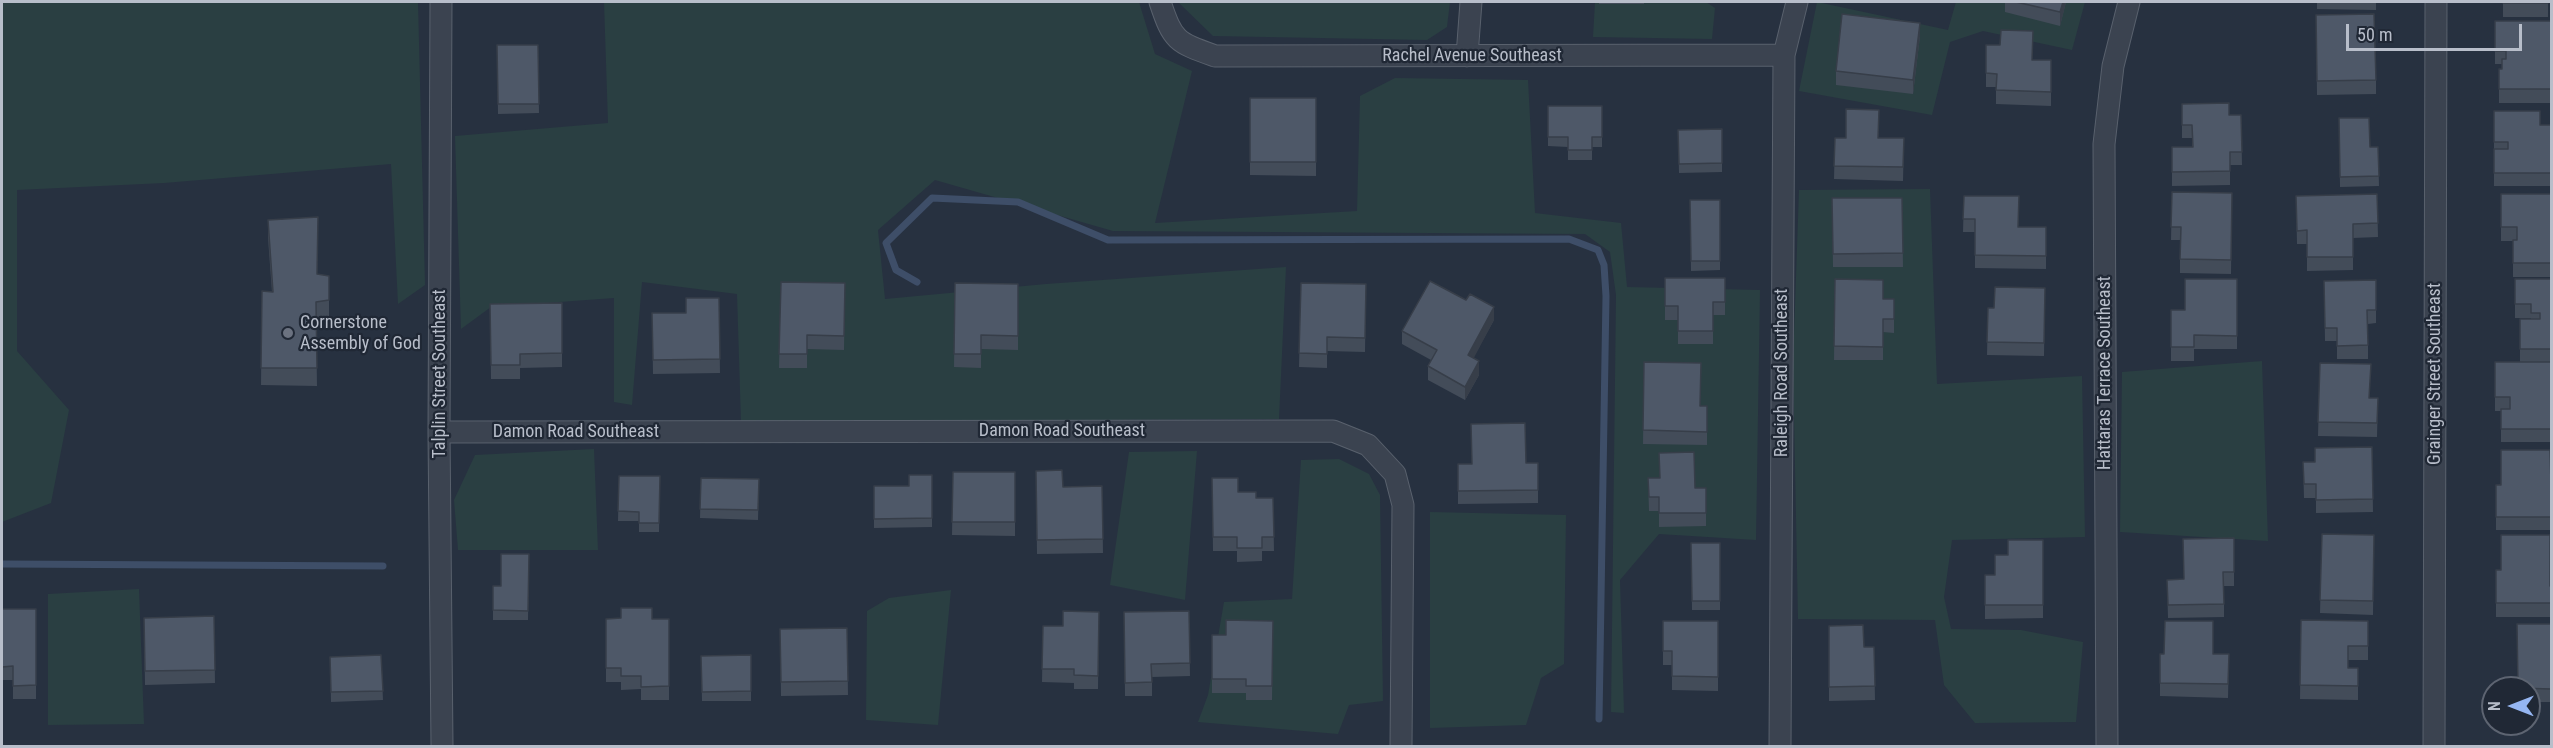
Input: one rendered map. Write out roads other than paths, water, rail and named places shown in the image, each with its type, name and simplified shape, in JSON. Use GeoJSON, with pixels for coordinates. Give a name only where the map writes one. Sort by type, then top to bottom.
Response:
{"type":"FeatureCollection","features":[{"type":"Feature","properties":{"kind":"street","name":"Talplin Street Southeast"},"geometry":{"type":"LineString","coordinates":[[441,2],[439,432],[442,747]]}},
{"type":"Feature","properties":{"kind":"street","name":"Rachel Avenue Southeast"},"geometry":{"type":"LineString","coordinates":[[1160,2],[1169,29],[1185,45],[1215,56],[1784,55]]}},
{"type":"Feature","properties":{"kind":"street"},"geometry":{"type":"LineString","coordinates":[[1467,56],[1471,2]]}},
{"type":"Feature","properties":{"kind":"street","name":"Raleigh Road Southeast"},"geometry":{"type":"LineString","coordinates":[[1780,747],[1784,55],[1797,2]]}},
{"type":"Feature","properties":{"kind":"street","name":"Hattaras Terrace Southeast"},"geometry":{"type":"LineString","coordinates":[[2107,747],[2104,144],[2113,66],[2129,2]]}},
{"type":"Feature","properties":{"kind":"street","name":"Grainger Street Southeast"},"geometry":{"type":"LineString","coordinates":[[2434,747],[2436,2]]}},
{"type":"Feature","properties":{"kind":"street","name":"Damon Road Southeast"},"geometry":{"type":"LineString","coordinates":[[439,432],[1333,431],[1368,445],[1395,474],[1403,505],[1401,747]]}},
{"type":"Feature","properties":{"kind":"waterway"},"geometry":{"type":"LineString","coordinates":[[917,282],[896,270],[886,243],[932,198],[1018,202],[1108,240],[1569,239],[1598,250],[1604,265],[1606,296],[1599,719]]}},
{"type":"Feature","properties":{"kind":"waterway"},"geometry":{"type":"LineString","coordinates":[[2,564],[383,566]]}},
{"type":"Feature","properties":{"kind":"place","name":"Cornerstone Assembly of God"},"geometry":{"type":"Point","coordinates":[288,333]}}]}
